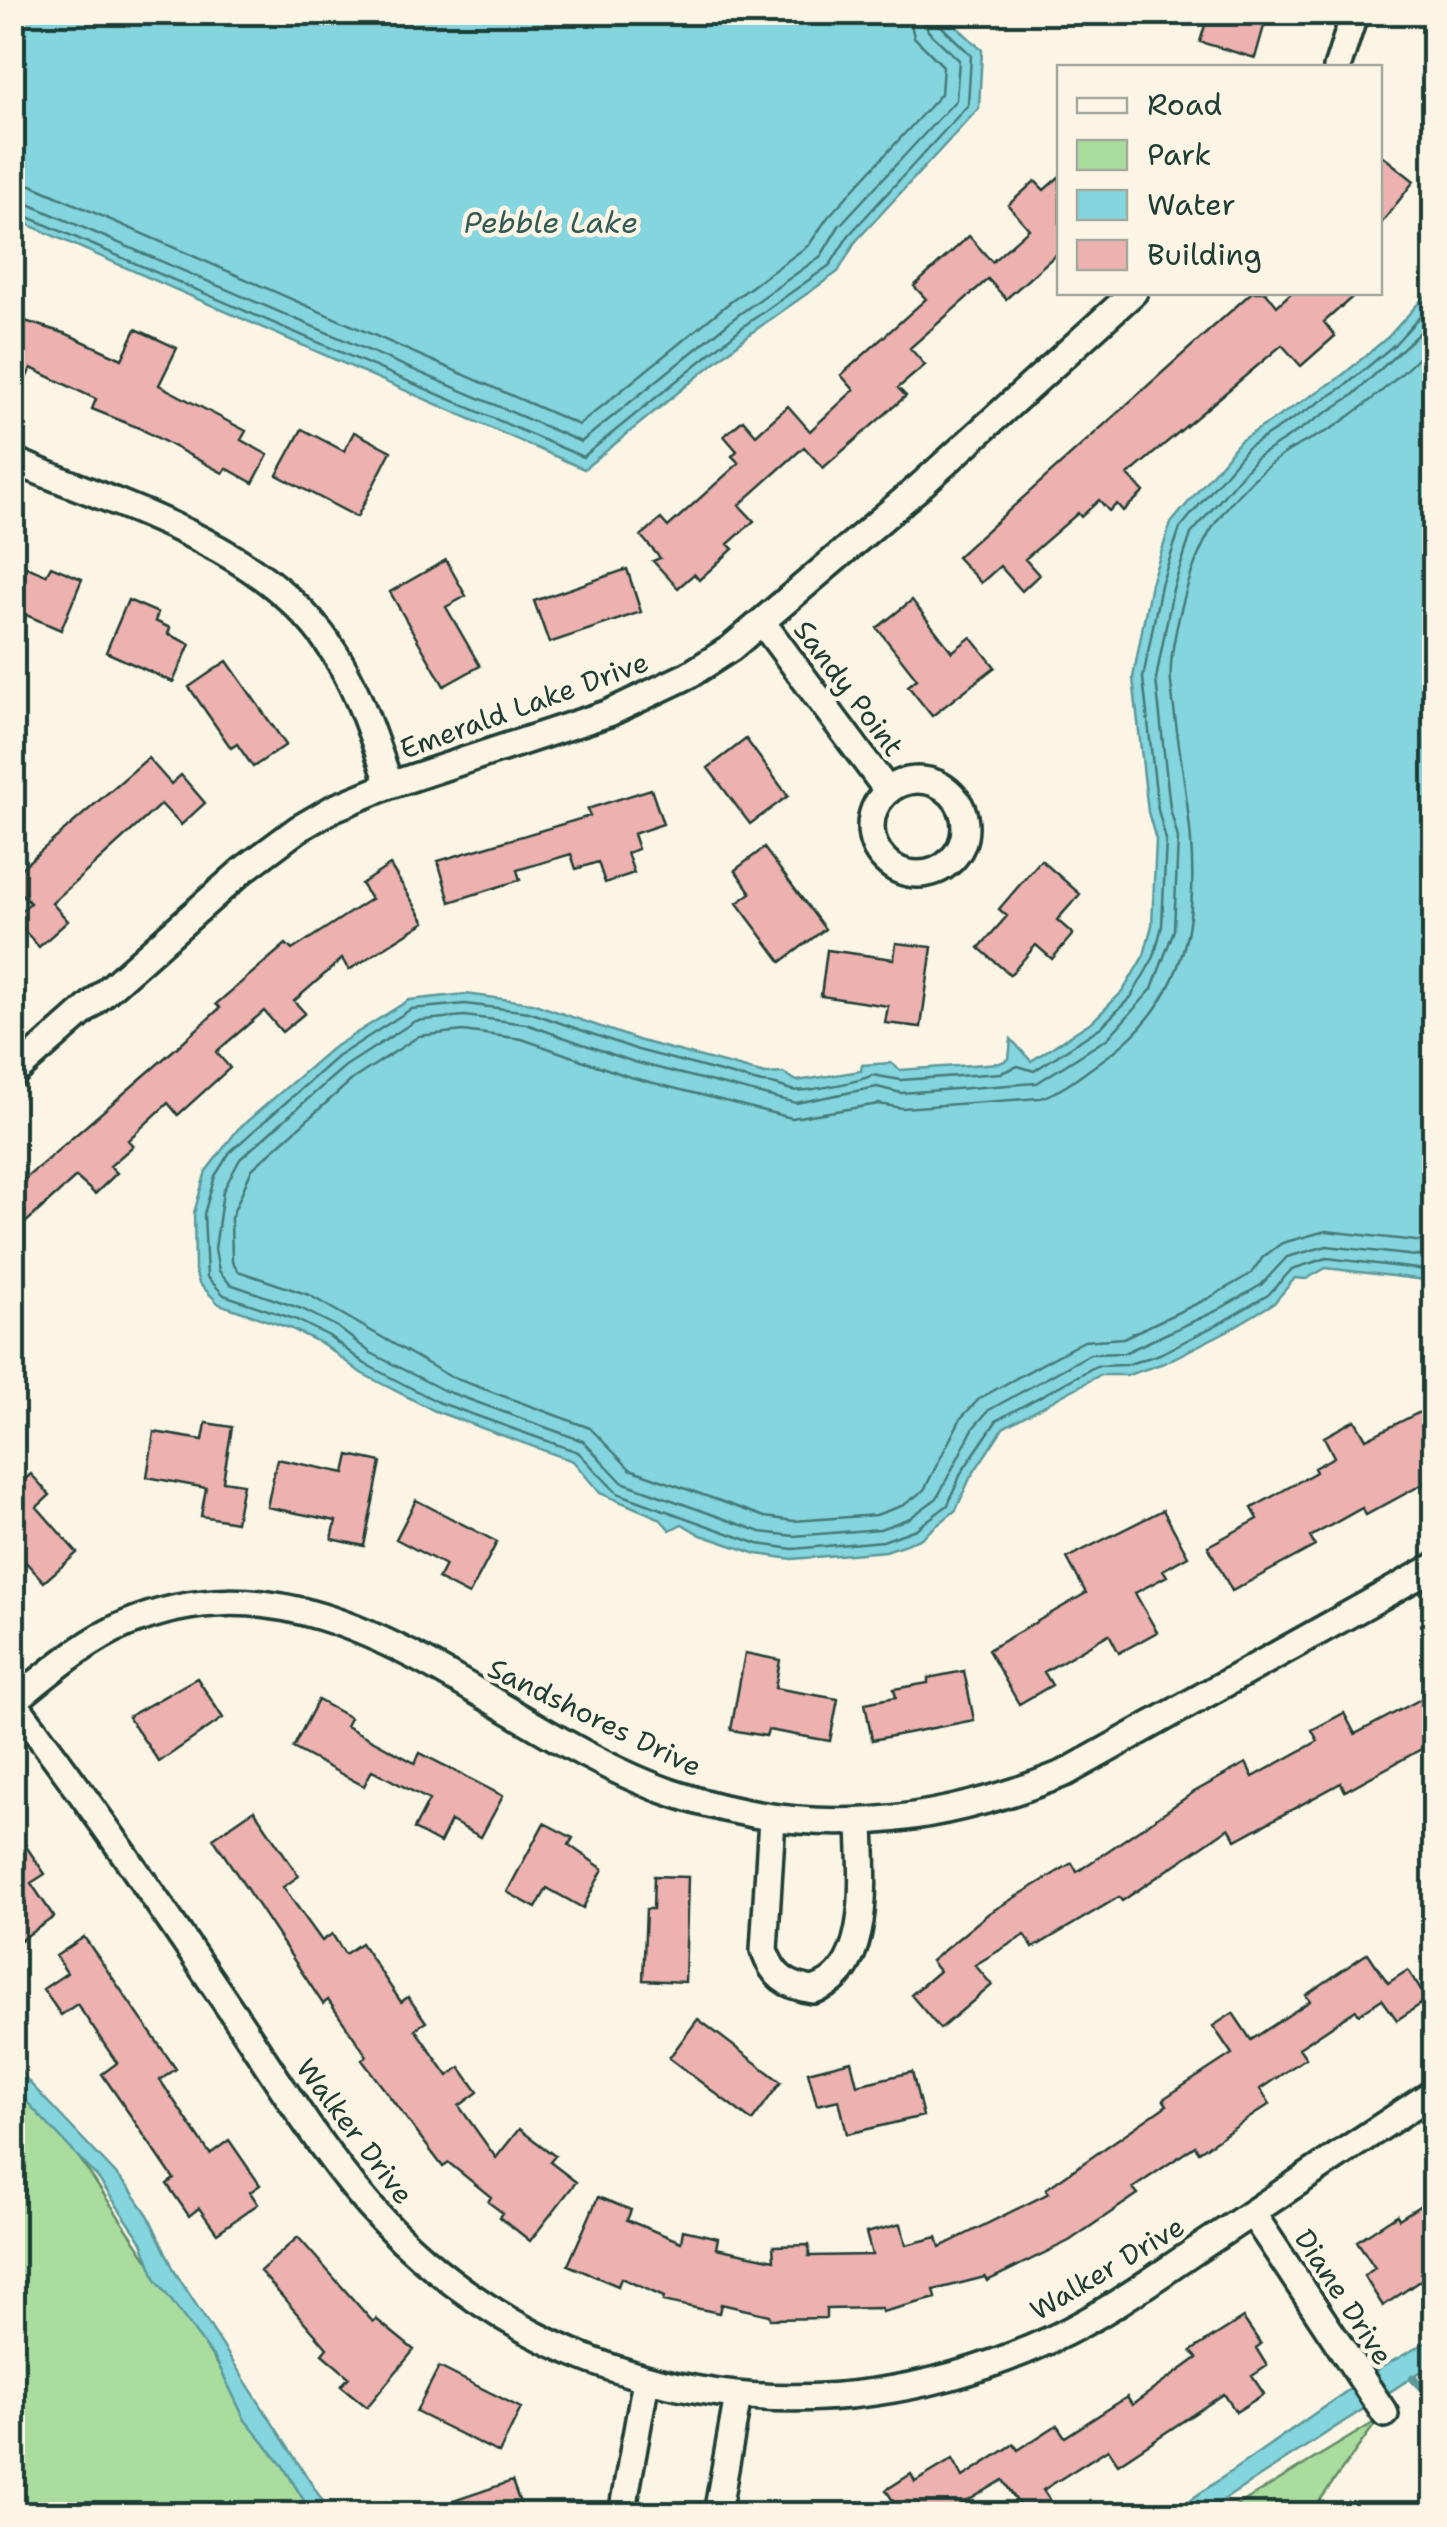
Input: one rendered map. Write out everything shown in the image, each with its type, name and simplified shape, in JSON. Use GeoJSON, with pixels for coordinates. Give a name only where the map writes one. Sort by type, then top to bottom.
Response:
{"type":"FeatureCollection","features":[{"type":"Feature","properties":{"kind":"street"},"geometry":{"type":"LineString","coordinates":[[1338,65],[1355,12]]}},
{"type":"Feature","properties":{"kind":"street","name":"Emerald Lake Drive"},"geometry":{"type":"LineString","coordinates":[[12,1076],[243,870],[334,808],[390,785],[608,714],[689,676],[762,622],[1131,295]]}},
{"type":"Feature","properties":{"kind":"street"},"geometry":{"type":"LineString","coordinates":[[12,460],[232,558],[294,604],[330,645],[346,674],[390,785]]}},
{"type":"Feature","properties":{"kind":"street","name":"Sandy Point"},"geometry":{"type":"LineString","coordinates":[[762,622],[887,790]]}},
{"type":"Feature","properties":{"kind":"street","name":"Sandshores Drive"},"geometry":{"type":"LineString","coordinates":[[13,1700],[122,1625],[166,1609],[209,1602],[271,1603],[309,1610],[357,1628],[654,1786],[722,1808],[772,1818],[861,1822],[945,1814],[1006,1797],[1065,1773],[1434,1566]]}},
{"type":"Feature","properties":{"kind":"street","name":"Walker Drive"},"geometry":{"type":"LineString","coordinates":[[13,1700],[311,2128],[384,2221],[450,2280],[498,2312],[591,2361],[646,2380],[738,2396],[855,2398],[959,2376],[1084,2323],[1434,2092]]}},
{"type":"Feature","properties":{"kind":"street"},"geometry":{"type":"LineString","coordinates":[[772,1818],[764,1950],[770,1968],[781,1980],[814,1990],[840,1977],[850,1966],[857,1944],[861,1822]]}},
{"type":"Feature","properties":{"kind":"street","name":"Diane Drive"},"geometry":{"type":"LineString","coordinates":[[1252,2212],[1385,2414]]}},
{"type":"Feature","properties":{"kind":"street"},"geometry":{"type":"LineString","coordinates":[[622,2514],[646,2380]]}},
{"type":"Feature","properties":{"kind":"street"},"geometry":{"type":"LineString","coordinates":[[717,2514],[738,2396]]}},
{"type":"Feature","properties":{"kind":"green space"},"geometry":{"type":"Polygon","coordinates":[[[13,2059],[318,2514],[13,2514],[13,2059]]]}},
{"type":"Feature","properties":{"kind":"green space"},"geometry":{"type":"Polygon","coordinates":[[[1378,2420],[1310,2514],[1223,2514],[1378,2420]]]}},
{"type":"Feature","properties":{"kind":"water","name":"Pebble Lake"},"geometry":{"type":"Polygon","coordinates":[[[941,12],[982,50],[979,108],[856,241],[838,272],[751,333],[584,469],[13,218],[13,13],[941,12]]]}},
{"type":"Feature","properties":{"kind":"water"},"geometry":{"type":"Polygon","coordinates":[[[1434,286],[1434,1281],[1326,1268],[1306,1279],[1295,1278],[1274,1303],[1227,1331],[1164,1363],[1128,1375],[1100,1375],[1003,1428],[970,1478],[956,1510],[920,1539],[886,1551],[792,1559],[757,1554],[701,1535],[682,1524],[670,1530],[659,1518],[600,1493],[573,1461],[435,1411],[361,1373],[323,1344],[219,1304],[199,1283],[195,1270],[194,1213],[206,1171],[238,1129],[331,1049],[409,1000],[466,994],[532,1003],[641,1041],[765,1074],[783,1073],[797,1081],[861,1071],[862,1065],[891,1063],[900,1070],[1000,1063],[1009,1059],[1011,1039],[1031,1061],[1094,1020],[1123,991],[1144,955],[1152,925],[1156,840],[1148,812],[1133,678],[1151,583],[1171,523],[1240,441],[1339,378],[1388,337],[1434,286]]]}},
{"type":"Feature","properties":{"kind":"water"},"geometry":{"type":"Polygon","coordinates":[[[12,2064],[130,2189],[148,2215],[175,2272],[331,2514],[312,2514],[283,2466],[245,2420],[217,2362],[156,2280],[142,2242],[98,2178],[13,2087],[12,2064]]]}},
{"type":"Feature","properties":{"kind":"water"},"geometry":{"type":"Polygon","coordinates":[[[1434,2338],[1434,2363],[1202,2514],[1170,2514],[1380,2368],[1434,2338]]]}},
{"type":"Feature","properties":{"kind":"building"},"geometry":{"type":"Polygon","coordinates":[[[1209,12],[1268,12],[1255,58],[1200,42],[1209,12]]]}},
{"type":"Feature","properties":{"kind":"building"},"geometry":{"type":"Polygon","coordinates":[[[1382,156],[1414,181],[1382,222],[1382,156]]]}},
{"type":"Feature","properties":{"kind":"building"},"geometry":{"type":"Polygon","coordinates":[[[1057,179],[1057,254],[1006,299],[988,279],[910,348],[925,365],[898,388],[906,396],[823,468],[804,447],[739,505],[754,521],[728,544],[733,549],[699,580],[694,574],[678,588],[653,561],[660,558],[641,536],[661,519],[668,527],[739,463],[732,456],[737,451],[724,436],[743,420],[756,435],[788,406],[810,431],[854,390],[841,375],[926,299],[914,286],[969,236],[992,262],[1029,229],[1008,205],[1035,181],[1044,190],[1057,179]]]}},
{"type":"Feature","properties":{"kind":"building"},"geometry":{"type":"Polygon","coordinates":[[[1249,295],[1268,295],[1277,306],[1289,295],[1355,295],[1324,322],[1335,336],[1301,366],[1282,345],[1128,475],[1144,492],[1123,511],[1117,504],[1109,511],[1099,500],[1025,559],[1039,575],[1022,591],[1000,566],[981,583],[957,557],[1249,295]]]}},
{"type":"Feature","properties":{"kind":"building"},"geometry":{"type":"Polygon","coordinates":[[[12,317],[67,334],[122,359],[136,329],[177,348],[159,385],[246,431],[241,440],[268,455],[253,483],[226,468],[223,473],[139,428],[92,409],[96,399],[31,368],[12,409],[12,317]]]}},
{"type":"Feature","properties":{"kind":"building"},"geometry":{"type":"Polygon","coordinates":[[[302,429],[344,451],[354,432],[391,451],[357,517],[277,475],[302,429]]]}},
{"type":"Feature","properties":{"kind":"building"},"geometry":{"type":"Polygon","coordinates":[[[446,560],[466,596],[446,607],[480,666],[444,686],[390,592],[446,560]]]}},
{"type":"Feature","properties":{"kind":"building"},"geometry":{"type":"Polygon","coordinates":[[[12,561],[46,575],[51,566],[82,579],[61,630],[12,609],[12,561]]]}},
{"type":"Feature","properties":{"kind":"building"},"geometry":{"type":"Polygon","coordinates":[[[627,569],[641,612],[549,643],[534,601],[627,569]]]}},
{"type":"Feature","properties":{"kind":"building"},"geometry":{"type":"Polygon","coordinates":[[[128,600],[158,613],[155,621],[170,628],[168,634],[190,644],[173,682],[106,652],[128,600]]]}},
{"type":"Feature","properties":{"kind":"building"},"geometry":{"type":"Polygon","coordinates":[[[912,600],[952,652],[971,637],[995,667],[932,716],[908,686],[917,679],[877,628],[912,600]]]}},
{"type":"Feature","properties":{"kind":"building"},"geometry":{"type":"Polygon","coordinates":[[[227,661],[286,745],[253,767],[237,744],[231,748],[189,687],[227,661]]]}},
{"type":"Feature","properties":{"kind":"building"},"geometry":{"type":"Polygon","coordinates":[[[746,739],[788,796],[750,824],[708,768],[746,739]]]}},
{"type":"Feature","properties":{"kind":"building"},"geometry":{"type":"Polygon","coordinates":[[[148,758],[171,784],[181,775],[205,803],[181,825],[161,804],[52,903],[68,921],[39,947],[13,918],[30,903],[12,884],[12,876],[148,758]]]}},
{"type":"Feature","properties":{"kind":"building"},"geometry":{"type":"Polygon","coordinates":[[[651,789],[663,824],[633,834],[638,849],[627,853],[634,873],[605,883],[598,862],[576,869],[571,854],[517,870],[520,880],[450,902],[438,861],[590,816],[587,809],[651,789]]]}},
{"type":"Feature","properties":{"kind":"building"},"geometry":{"type":"Polygon","coordinates":[[[764,848],[825,929],[781,962],[737,903],[751,893],[735,870],[764,848]]]}},
{"type":"Feature","properties":{"kind":"building"},"geometry":{"type":"Polygon","coordinates":[[[1041,860],[1080,894],[1057,920],[1073,934],[1052,959],[1036,945],[1010,975],[979,948],[1007,916],[999,909],[1041,860]]]}},
{"type":"Feature","properties":{"kind":"building"},"geometry":{"type":"Polygon","coordinates":[[[390,865],[425,922],[349,970],[342,959],[294,1001],[305,1013],[282,1032],[264,1011],[216,1052],[230,1068],[178,1115],[168,1103],[128,1140],[133,1146],[110,1166],[117,1173],[95,1194],[76,1177],[12,1235],[12,1190],[175,1049],[220,1008],[216,1004],[286,944],[292,950],[371,899],[361,884],[390,865]]]}},
{"type":"Feature","properties":{"kind":"building"},"geometry":{"type":"Polygon","coordinates":[[[896,943],[932,947],[921,1027],[885,1023],[888,1006],[821,996],[827,950],[894,959],[896,943]]]}},
{"type":"Feature","properties":{"kind":"building"},"geometry":{"type":"Polygon","coordinates":[[[1434,1405],[1434,1478],[1366,1515],[1362,1508],[1310,1537],[1315,1546],[1232,1591],[1208,1546],[1258,1519],[1252,1508],[1316,1472],[1314,1468],[1334,1457],[1324,1437],[1355,1420],[1366,1439],[1434,1405]]]}},
{"type":"Feature","properties":{"kind":"building"},"geometry":{"type":"Polygon","coordinates":[[[206,1423],[232,1427],[223,1481],[243,1484],[236,1522],[201,1516],[206,1488],[147,1477],[154,1432],[203,1440],[206,1423]]]}},
{"type":"Feature","properties":{"kind":"building"},"geometry":{"type":"Polygon","coordinates":[[[349,1455],[381,1462],[364,1546],[332,1539],[336,1521],[267,1507],[277,1459],[345,1473],[349,1455]]]}},
{"type":"Feature","properties":{"kind":"building"},"geometry":{"type":"Polygon","coordinates":[[[31,1474],[50,1495],[37,1507],[77,1553],[44,1582],[12,1547],[12,1480],[17,1486],[31,1474]]]}},
{"type":"Feature","properties":{"kind":"building"},"geometry":{"type":"Polygon","coordinates":[[[416,1500],[497,1542],[469,1595],[438,1579],[445,1565],[396,1539],[416,1500]]]}},
{"type":"Feature","properties":{"kind":"building"},"geometry":{"type":"Polygon","coordinates":[[[1163,1510],[1188,1556],[1163,1570],[1167,1576],[1135,1593],[1157,1632],[1119,1653],[1109,1634],[1044,1672],[1052,1685],[1019,1704],[988,1650],[1086,1593],[1067,1558],[1163,1510]]]}},
{"type":"Feature","properties":{"kind":"building"},"geometry":{"type":"Polygon","coordinates":[[[745,1653],[780,1660],[775,1688],[838,1699],[830,1741],[768,1730],[766,1736],[731,1730],[745,1653]]]}},
{"type":"Feature","properties":{"kind":"building"},"geometry":{"type":"Polygon","coordinates":[[[964,1671],[974,1720],[872,1740],[865,1703],[896,1697],[894,1689],[928,1683],[928,1678],[964,1671]]]}},
{"type":"Feature","properties":{"kind":"building"},"geometry":{"type":"Polygon","coordinates":[[[197,1678],[223,1718],[159,1762],[128,1717],[197,1678]]]}},
{"type":"Feature","properties":{"kind":"building"},"geometry":{"type":"Polygon","coordinates":[[[1434,1692],[1434,1742],[1345,1791],[1341,1783],[1236,1840],[1229,1828],[1122,1901],[1119,1897],[1033,1948],[1025,1935],[975,1965],[992,1985],[940,2029],[911,1995],[939,1971],[931,1961],[989,1913],[1072,1863],[1077,1872],[1194,1792],[1246,1763],[1253,1777],[1318,1741],[1312,1730],[1344,1713],[1355,1734],[1434,1692]]]}},
{"type":"Feature","properties":{"kind":"building"},"geometry":{"type":"Polygon","coordinates":[[[318,1700],[350,1718],[346,1726],[415,1763],[420,1753],[503,1796],[481,1837],[451,1821],[440,1843],[414,1829],[429,1800],[372,1770],[364,1786],[293,1748],[318,1700]]]}},
{"type":"Feature","properties":{"kind":"building"},"geometry":{"type":"Polygon","coordinates":[[[254,1810],[299,1876],[283,1887],[322,1941],[332,1934],[345,1954],[361,1943],[401,2002],[408,1997],[426,2022],[415,2029],[448,2076],[460,2067],[478,2092],[459,2106],[496,2158],[519,2129],[555,2156],[550,2162],[576,2182],[530,2241],[500,2217],[503,2213],[488,2202],[491,2197],[449,2163],[443,2167],[362,2060],[367,2056],[328,2000],[323,2004],[213,1838],[254,1810]]]}},
{"type":"Feature","properties":{"kind":"building"},"geometry":{"type":"Polygon","coordinates":[[[544,1823],[573,1838],[569,1845],[603,1869],[583,1908],[547,1888],[536,1908],[507,1892],[544,1823]]]}},
{"type":"Feature","properties":{"kind":"building"},"geometry":{"type":"Polygon","coordinates":[[[12,1826],[45,1874],[31,1883],[54,1917],[12,1946],[12,1826]]]}},
{"type":"Feature","properties":{"kind":"building"},"geometry":{"type":"Polygon","coordinates":[[[654,1876],[688,1877],[685,1982],[643,1980],[646,1909],[653,1909],[654,1876]]]}},
{"type":"Feature","properties":{"kind":"building"},"geometry":{"type":"Polygon","coordinates":[[[84,1937],[176,2069],[160,2080],[210,2154],[229,2140],[260,2185],[250,2192],[258,2204],[217,2233],[199,2208],[189,2216],[167,2184],[174,2179],[102,2074],[117,2063],[77,2004],[61,2015],[43,1989],[67,1973],[56,1956],[84,1937]]]}},
{"type":"Feature","properties":{"kind":"building"},"geometry":{"type":"Polygon","coordinates":[[[1368,1953],[1388,1983],[1408,1970],[1427,2000],[1397,2020],[1382,1999],[1359,2014],[1356,2010],[1299,2048],[1306,2058],[1260,2089],[1270,2104],[1199,2152],[1195,2146],[1133,2188],[1138,2194],[1069,2241],[987,2281],[985,2277],[934,2290],[936,2298],[882,2312],[881,2308],[826,2309],[826,2318],[770,2319],[769,2315],[721,2304],[719,2313],[663,2301],[664,2297],[621,2278],[618,2286],[568,2265],[598,2197],[631,2210],[627,2220],[681,2242],[683,2230],[718,2238],[716,2248],[774,2260],[773,2246],[809,2245],[809,2256],[872,2255],[866,2233],[901,2224],[906,2245],[937,2237],[940,2247],[1049,2193],[1046,2189],[1167,2105],[1163,2099],[1232,2054],[1213,2026],[1233,2013],[1251,2040],[1310,2001],[1306,1995],[1368,1953]]]}},
{"type":"Feature","properties":{"kind":"building"},"geometry":{"type":"Polygon","coordinates":[[[698,2019],[781,2082],[752,2121],[669,2058],[698,2019]]]}},
{"type":"Feature","properties":{"kind":"building"},"geometry":{"type":"Polygon","coordinates":[[[851,2061],[857,2085],[912,2072],[923,2116],[847,2134],[839,2100],[817,2105],[808,2072],[851,2061]]]}},
{"type":"Feature","properties":{"kind":"building"},"geometry":{"type":"Polygon","coordinates":[[[1434,2204],[1434,2271],[1383,2306],[1364,2276],[1375,2268],[1357,2241],[1397,2215],[1399,2219],[1421,2205],[1425,2210],[1434,2204]]]}},
{"type":"Feature","properties":{"kind":"building"},"geometry":{"type":"Polygon","coordinates":[[[298,2237],[373,2322],[376,2319],[414,2350],[367,2407],[341,2386],[349,2377],[322,2354],[327,2348],[260,2271],[298,2237]]]}},
{"type":"Feature","properties":{"kind":"building"},"geometry":{"type":"Polygon","coordinates":[[[1243,2318],[1261,2344],[1256,2348],[1267,2366],[1252,2376],[1264,2394],[1236,2412],[1224,2394],[1118,2464],[1108,2449],[1043,2490],[1054,2506],[1041,2514],[1025,2514],[1003,2480],[946,2514],[901,2514],[886,2490],[911,2474],[915,2482],[953,2459],[963,2477],[1014,2444],[1018,2450],[1057,2425],[1065,2437],[1127,2397],[1132,2405],[1197,2358],[1191,2351],[1243,2318]]]}},
{"type":"Feature","properties":{"kind":"building"},"geometry":{"type":"Polygon","coordinates":[[[439,2367],[521,2408],[499,2453],[416,2412],[439,2367]]]}},
{"type":"Feature","properties":{"kind":"building"},"geometry":{"type":"Polygon","coordinates":[[[512,2481],[524,2514],[428,2514],[427,2510],[512,2481]]]}},
{"type":"Feature","properties":{"kind":"waterway"},"geometry":{"type":"LineString","coordinates":[[1413,2378],[1434,2400]]}}]}
